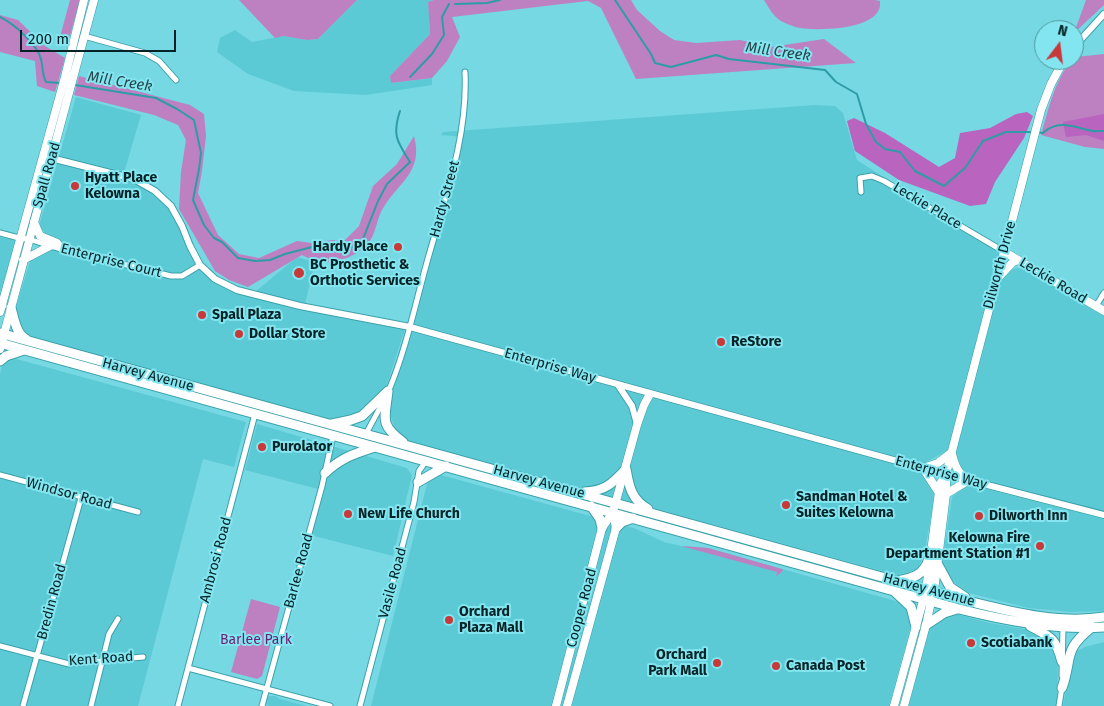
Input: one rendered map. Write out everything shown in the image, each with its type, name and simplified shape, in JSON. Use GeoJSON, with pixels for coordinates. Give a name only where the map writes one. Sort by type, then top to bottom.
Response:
{"type":"FeatureCollection","features":[{"type":"Feature","properties":{"kind":"highway"},"geometry":{"type":"LineString","coordinates":[[3,308],[22,337],[31,341]]}},
{"type":"Feature","properties":{"kind":"highway","name":"Harvey Avenue"},"geometry":{"type":"LineString","coordinates":[[1,341],[31,341],[132,371],[808,556],[894,581],[959,609],[1026,624],[1063,627],[1104,627]]}},
{"type":"Feature","properties":{"kind":"highway","name":"Harvey Avenue"},"geometry":{"type":"LineString","coordinates":[[1,341],[25,350],[613,512],[894,592],[928,595],[1051,618],[1104,617]]}},
{"type":"Feature","properties":{"kind":"highway"},"geometry":{"type":"LineString","coordinates":[[0,361],[6,356],[25,350]]}},
{"type":"Feature","properties":{"kind":"highway"},"geometry":{"type":"LineString","coordinates":[[330,424],[362,416],[388,391]]}},
{"type":"Feature","properties":{"kind":"highway"},"geometry":{"type":"LineString","coordinates":[[388,391],[385,424],[390,432],[408,445]]}},
{"type":"Feature","properties":{"kind":"highway"},"geometry":{"type":"LineString","coordinates":[[256,414],[262,410],[276,409]]}},
{"type":"Feature","properties":{"kind":"highway"},"geometry":{"type":"LineString","coordinates":[[344,438],[357,438],[366,434]]}},
{"type":"Feature","properties":{"kind":"highway"},"geometry":{"type":"LineString","coordinates":[[325,473],[337,462],[348,456],[375,447]]}},
{"type":"Feature","properties":{"kind":"highway"},"geometry":{"type":"LineString","coordinates":[[426,461],[435,458],[452,458]]}},
{"type":"Feature","properties":{"kind":"highway"},"geometry":{"type":"LineString","coordinates":[[418,482],[446,466]]}},
{"type":"Feature","properties":{"kind":"highway"},"geometry":{"type":"LineString","coordinates":[[579,492],[595,491],[607,487],[626,469]]}},
{"type":"Feature","properties":{"kind":"highway"},"geometry":{"type":"LineString","coordinates":[[626,469],[631,493],[639,504],[660,515]]}},
{"type":"Feature","properties":{"kind":"highway"},"geometry":{"type":"LineString","coordinates":[[590,506],[600,518],[602,528]]}},
{"type":"Feature","properties":{"kind":"highway"},"geometry":{"type":"LineString","coordinates":[[616,528],[622,522],[633,518]]}},
{"type":"Feature","properties":{"kind":"highway"},"geometry":{"type":"LineString","coordinates":[[794,563],[808,556]]}},
{"type":"Feature","properties":{"kind":"highway"},"geometry":{"type":"LineString","coordinates":[[894,581],[918,575],[926,568],[929,560]]}},
{"type":"Feature","properties":{"kind":"highway"},"geometry":{"type":"LineString","coordinates":[[938,566],[950,587],[976,603]]}},
{"type":"Feature","properties":{"kind":"highway"},"geometry":{"type":"LineString","coordinates":[[894,592],[911,607],[916,627]]}},
{"type":"Feature","properties":{"kind":"highway"},"geometry":{"type":"LineString","coordinates":[[926,625],[944,613],[959,609]]}},
{"type":"Feature","properties":{"kind":"highway"},"geometry":{"type":"LineString","coordinates":[[1063,627],[1067,627],[1073,621],[1080,618]]}},
{"type":"Feature","properties":{"kind":"highway"},"geometry":{"type":"LineString","coordinates":[[1026,624],[1047,635],[1056,643],[1062,662]]}},
{"type":"Feature","properties":{"kind":"highway"},"geometry":{"type":"LineString","coordinates":[[1062,688],[1067,674],[1070,652],[1078,639],[1092,628]]}},
{"type":"Feature","properties":{"kind":"main road","name":"Spall Road"},"geometry":{"type":"LineString","coordinates":[[3,308],[23,260],[70,93],[69,79],[84,0]]}},
{"type":"Feature","properties":{"kind":"main road","name":"Spall Road"},"geometry":{"type":"LineString","coordinates":[[1,341],[3,308],[20,238],[61,92],[69,79],[94,0]]}},
{"type":"Feature","properties":{"kind":"main road","name":"Dilworth Drive"},"geometry":{"type":"LineString","coordinates":[[894,706],[916,627],[938,566],[943,494],[940,484],[946,474],[952,452],[1035,133],[1048,92],[1059,70]]}},
{"type":"Feature","properties":{"kind":"main road"},"geometry":{"type":"LineString","coordinates":[[34,222],[40,236],[57,243],[62,249]]}},
{"type":"Feature","properties":{"kind":"main road"},"geometry":{"type":"LineString","coordinates":[[23,260],[50,246]]}},
{"type":"Feature","properties":{"kind":"main road","name":"Leckie Road"},"geometry":{"type":"LineString","coordinates":[[1003,251],[1104,311]]}},
{"type":"Feature","properties":{"kind":"main road"},"geometry":{"type":"LineString","coordinates":[[996,280],[1013,262],[1018,260]]}},
{"type":"Feature","properties":{"kind":"main road","name":"Cooper Road"},"geometry":{"type":"LineString","coordinates":[[556,706],[602,528],[613,512],[637,425],[650,394]]}},
{"type":"Feature","properties":{"kind":"main road"},"geometry":{"type":"LineString","coordinates":[[952,452],[956,468],[961,475],[969,480],[943,494],[923,468],[938,463],[952,452]]}},
{"type":"Feature","properties":{"kind":"main road","name":"Dilworth Drive"},"geometry":{"type":"LineString","coordinates":[[904,706],[926,625],[929,560],[943,494]]}},
{"type":"Feature","properties":{"kind":"main road","name":"Cooper Road"},"geometry":{"type":"LineString","coordinates":[[567,706],[616,528],[613,512]]}},
{"type":"Feature","properties":{"kind":"street"},"geometry":{"type":"LineString","coordinates":[[1084,36],[1104,14]]}},
{"type":"Feature","properties":{"kind":"street"},"geometry":{"type":"LineString","coordinates":[[84,36],[145,53],[159,61],[176,80]]}},
{"type":"Feature","properties":{"kind":"street","name":"Hardy Street"},"geometry":{"type":"LineString","coordinates":[[366,434],[388,391],[410,327],[458,150],[465,105],[464,72]]}},
{"type":"Feature","properties":{"kind":"street","name":"Enterprise Way"},"geometry":{"type":"LineString","coordinates":[[43,156],[134,180],[155,191],[171,206],[200,265],[215,279],[237,290],[300,306],[410,327],[923,468],[1104,515]]}},
{"type":"Feature","properties":{"kind":"street","name":"Leckie Place"},"geometry":{"type":"LineString","coordinates":[[861,192],[860,178],[872,176],[884,181],[1003,251]]}},
{"type":"Feature","properties":{"kind":"street","name":"Enterprise Court"},"geometry":{"type":"LineString","coordinates":[[0,233],[171,276],[182,276],[200,265]]}},
{"type":"Feature","properties":{"kind":"street"},"geometry":{"type":"LineString","coordinates":[[1096,306],[1104,293]]}},
{"type":"Feature","properties":{"kind":"street"},"geometry":{"type":"LineString","coordinates":[[618,385],[632,406],[637,425]]}},
{"type":"Feature","properties":{"kind":"street","name":"Ambrosi Road"},"geometry":{"type":"LineString","coordinates":[[178,706],[256,414]]}},
{"type":"Feature","properties":{"kind":"street","name":"Barlee Road"},"geometry":{"type":"LineString","coordinates":[[262,706],[325,473],[333,436]]}},
{"type":"Feature","properties":{"kind":"street","name":"Vasile Road"},"geometry":{"type":"LineString","coordinates":[[360,706],[418,482],[419,471],[426,461]]}},
{"type":"Feature","properties":{"kind":"street","name":"Windsor Road"},"geometry":{"type":"LineString","coordinates":[[0,475],[138,512]]}},
{"type":"Feature","properties":{"kind":"street","name":"Bredin Road"},"geometry":{"type":"LineString","coordinates":[[23,706],[81,498]]}},
{"type":"Feature","properties":{"kind":"street"},"geometry":{"type":"LineString","coordinates":[[91,706],[109,634],[118,619]]}},
{"type":"Feature","properties":{"kind":"street"},"geometry":{"type":"LineString","coordinates":[[1060,706],[1063,627]]}},
{"type":"Feature","properties":{"kind":"street","name":"Kent Road"},"geometry":{"type":"LineString","coordinates":[[0,646],[69,664],[143,656]]}},
{"type":"Feature","properties":{"kind":"street"},"geometry":{"type":"LineString","coordinates":[[188,668],[330,706]]}},
{"type":"Feature","properties":{"kind":"shaded area"},"geometry":{"type":"Polygon","coordinates":[[[357,0],[434,0],[428,2],[430,34],[390,76],[392,83],[432,78],[432,85],[366,95],[294,91],[248,74],[217,52],[220,38],[235,30],[252,42],[283,36],[307,40],[318,39],[357,0]]]}},
{"type":"Feature","properties":{"kind":"shaded area"},"geometry":{"type":"Polygon","coordinates":[[[76,97],[141,115],[124,173],[134,176],[173,205],[186,226],[193,246],[202,262],[216,277],[240,288],[255,292],[297,257],[315,262],[305,304],[405,329],[385,391],[361,414],[330,420],[33,341],[25,334],[15,310],[31,258],[56,246],[39,226],[76,97]]]}},
{"type":"Feature","properties":{"kind":"shaded area"},"geometry":{"type":"Polygon","coordinates":[[[815,105],[835,106],[843,113],[857,160],[1000,253],[949,450],[922,464],[414,325],[463,137],[441,135],[443,132],[815,105]]]}},
{"type":"Feature","properties":{"kind":"shaded area"},"geometry":{"type":"Polygon","coordinates":[[[1027,112],[1033,116],[1024,138],[995,182],[986,204],[970,206],[899,180],[855,151],[847,121],[854,118],[885,133],[939,167],[955,158],[960,133],[990,128],[1016,114],[1027,112]]]}},
{"type":"Feature","properties":{"kind":"shaded area"},"geometry":{"type":"Polygon","coordinates":[[[1104,114],[1104,141],[1086,135],[1066,137],[1063,122],[1104,114]]]}},
{"type":"Feature","properties":{"kind":"shaded area"},"geometry":{"type":"Polygon","coordinates":[[[0,237],[17,241],[0,295],[0,237]]]}},
{"type":"Feature","properties":{"kind":"shaded area"},"geometry":{"type":"Polygon","coordinates":[[[1016,268],[1029,270],[1104,314],[1104,513],[968,477],[957,463],[956,452],[998,280],[1016,268]]]}},
{"type":"Feature","properties":{"kind":"shaded area"},"geometry":{"type":"Polygon","coordinates":[[[411,330],[922,471],[935,495],[924,555],[917,570],[897,575],[409,441],[396,430],[391,418],[390,392],[411,330]]]}},
{"type":"Feature","properties":{"kind":"shaded area"},"geometry":{"type":"Polygon","coordinates":[[[13,358],[246,422],[234,467],[203,459],[138,706],[0,706],[0,374],[2,365],[13,358]]]}},
{"type":"Feature","properties":{"kind":"shaded area"},"geometry":{"type":"Polygon","coordinates":[[[257,424],[407,468],[412,475],[393,556],[306,534],[318,489],[245,470],[257,424]]]}},
{"type":"Feature","properties":{"kind":"shaded area"},"geometry":{"type":"Polygon","coordinates":[[[441,475],[634,528],[664,542],[681,546],[708,548],[899,602],[907,609],[911,626],[889,706],[371,706],[427,484],[432,477],[441,475]]]}},
{"type":"Feature","properties":{"kind":"shaded area"},"geometry":{"type":"Polygon","coordinates":[[[968,484],[1104,519],[1104,611],[1071,612],[1028,608],[969,593],[955,583],[948,575],[942,563],[952,497],[968,484]]]}},
{"type":"Feature","properties":{"kind":"shaded area"},"geometry":{"type":"Polygon","coordinates":[[[944,614],[956,614],[990,623],[1030,630],[1048,641],[1055,649],[1058,657],[1057,706],[907,706],[929,624],[944,614]]]}},
{"type":"Feature","properties":{"kind":"shaded area"},"geometry":{"type":"Polygon","coordinates":[[[1104,642],[1104,706],[1063,706],[1073,653],[1085,647],[1104,642]]]}},
{"type":"Feature","properties":{"kind":"shaded area"},"geometry":{"type":"Polygon","coordinates":[[[270,696],[307,706],[268,706],[265,701],[270,696]]]}},
{"type":"Feature","properties":{"kind":"green space"},"geometry":{"type":"Polygon","coordinates":[[[70,0],[80,0],[69,39],[60,37],[70,0]]]}},
{"type":"Feature","properties":{"kind":"green space"},"geometry":{"type":"Polygon","coordinates":[[[239,0],[357,0],[318,39],[307,40],[283,36],[275,38],[239,0]]]}},
{"type":"Feature","properties":{"kind":"green space"},"geometry":{"type":"Polygon","coordinates":[[[434,0],[631,0],[637,10],[660,31],[674,40],[696,43],[740,40],[771,47],[824,39],[856,63],[636,79],[601,8],[588,1],[452,17],[460,37],[447,61],[432,78],[391,83],[390,76],[430,34],[428,2],[434,0]]]}},
{"type":"Feature","properties":{"kind":"green space"},"geometry":{"type":"Polygon","coordinates":[[[764,0],[880,1],[878,11],[872,18],[861,23],[835,28],[809,29],[798,28],[781,21],[773,14],[764,0]]]}},
{"type":"Feature","properties":{"kind":"green space"},"geometry":{"type":"Polygon","coordinates":[[[1086,0],[1104,0],[1104,5],[1084,24],[1084,20],[1079,20],[1086,0]]]}},
{"type":"Feature","properties":{"kind":"green space"},"geometry":{"type":"Polygon","coordinates":[[[0,15],[18,20],[45,46],[65,58],[55,92],[37,86],[35,61],[0,52],[0,15]]]}},
{"type":"Feature","properties":{"kind":"green space"},"geometry":{"type":"Polygon","coordinates":[[[1104,54],[1104,149],[1085,147],[1041,135],[1055,90],[1063,73],[1065,70],[1084,70],[1084,56],[1104,54]]]}},
{"type":"Feature","properties":{"kind":"green space"},"geometry":{"type":"Polygon","coordinates":[[[79,76],[190,105],[204,114],[206,136],[198,193],[218,235],[239,254],[259,258],[297,241],[311,243],[333,240],[343,242],[359,226],[373,186],[397,164],[414,136],[415,159],[407,177],[382,210],[371,239],[361,250],[334,262],[320,262],[302,255],[248,287],[229,280],[215,271],[179,209],[181,172],[186,140],[178,125],[154,115],[74,95],[79,76]]]}},
{"type":"Feature","properties":{"kind":"green space"},"geometry":{"type":"Polygon","coordinates":[[[681,546],[708,548],[782,569],[783,571],[776,576],[777,572],[681,546]]]}},
{"type":"Feature","properties":{"kind":"green space","name":"Barlee Park"},"geometry":{"type":"Polygon","coordinates":[[[251,599],[280,607],[262,676],[257,679],[231,672],[251,599]]]}},
{"type":"Feature","properties":{"kind":"waterway","name":"Mill Creek"},"geometry":{"type":"LineString","coordinates":[[455,4],[487,3],[500,0]]}},
{"type":"Feature","properties":{"kind":"waterway","name":"Mill Creek"},"geometry":{"type":"LineString","coordinates":[[615,0],[655,63],[671,67],[716,55],[729,59],[825,70],[836,82],[857,94],[866,124],[876,142],[885,149],[900,152],[915,171],[944,186],[965,168],[983,141],[1006,132],[1033,132]]}},
{"type":"Feature","properties":{"kind":"waterway","name":"Mill Creek"},"geometry":{"type":"LineString","coordinates":[[410,77],[432,54],[444,35],[442,17],[449,4]]}},
{"type":"Feature","properties":{"kind":"waterway","name":"Mill Creek"},"geometry":{"type":"LineString","coordinates":[[0,17],[18,29],[35,47],[41,59],[46,82],[60,83]]}},
{"type":"Feature","properties":{"kind":"waterway","name":"Mill Creek"},"geometry":{"type":"LineString","coordinates":[[75,85],[156,98],[194,120],[201,153],[193,200],[204,225],[214,238],[222,242],[238,258],[255,261],[270,260],[312,247],[332,251],[353,247],[363,239],[387,184],[410,162],[397,138],[396,126],[400,111]]}},
{"type":"Feature","properties":{"kind":"waterway","name":"Mill Creek"},"geometry":{"type":"LineString","coordinates":[[1037,132],[1043,133],[1059,125],[1092,131],[1104,131]]}},
{"type":"Feature","properties":{"kind":"place","name":"Hyatt Place Kelowna"},"geometry":{"type":"Point","coordinates":[75,186]}},
{"type":"Feature","properties":{"kind":"place","name":"Hardy Place"},"geometry":{"type":"Point","coordinates":[398,247]}},
{"type":"Feature","properties":{"kind":"place","name":"BC Prosthetic & Orthotic Services"},"geometry":{"type":"Point","coordinates":[299,273]}},
{"type":"Feature","properties":{"kind":"place","name":"Spall Plaza"},"geometry":{"type":"Point","coordinates":[202,315]}},
{"type":"Feature","properties":{"kind":"place","name":"Dollar Store"},"geometry":{"type":"Point","coordinates":[239,334]}},
{"type":"Feature","properties":{"kind":"place","name":"ReStore"},"geometry":{"type":"Point","coordinates":[721,342]}},
{"type":"Feature","properties":{"kind":"place","name":"Purolator"},"geometry":{"type":"Point","coordinates":[262,447]}},
{"type":"Feature","properties":{"kind":"place","name":"Sandman Hotel & Suites Kelowna"},"geometry":{"type":"Point","coordinates":[786,505]}},
{"type":"Feature","properties":{"kind":"place","name":"New Life Church"},"geometry":{"type":"Point","coordinates":[348,514]}},
{"type":"Feature","properties":{"kind":"place","name":"Dilworth Inn"},"geometry":{"type":"Point","coordinates":[979,516]}},
{"type":"Feature","properties":{"kind":"place","name":"Kelowna Fire Department Station #1"},"geometry":{"type":"Point","coordinates":[1040,546]}},
{"type":"Feature","properties":{"kind":"place","name":"Orchard Plaza Mall"},"geometry":{"type":"Point","coordinates":[449,620]}},
{"type":"Feature","properties":{"kind":"place","name":"Scotiabank"},"geometry":{"type":"Point","coordinates":[971,643]}},
{"type":"Feature","properties":{"kind":"place","name":"Orchard Park Mall"},"geometry":{"type":"Point","coordinates":[717,663]}},
{"type":"Feature","properties":{"kind":"place","name":"Canada Post"},"geometry":{"type":"Point","coordinates":[776,666]}}]}
